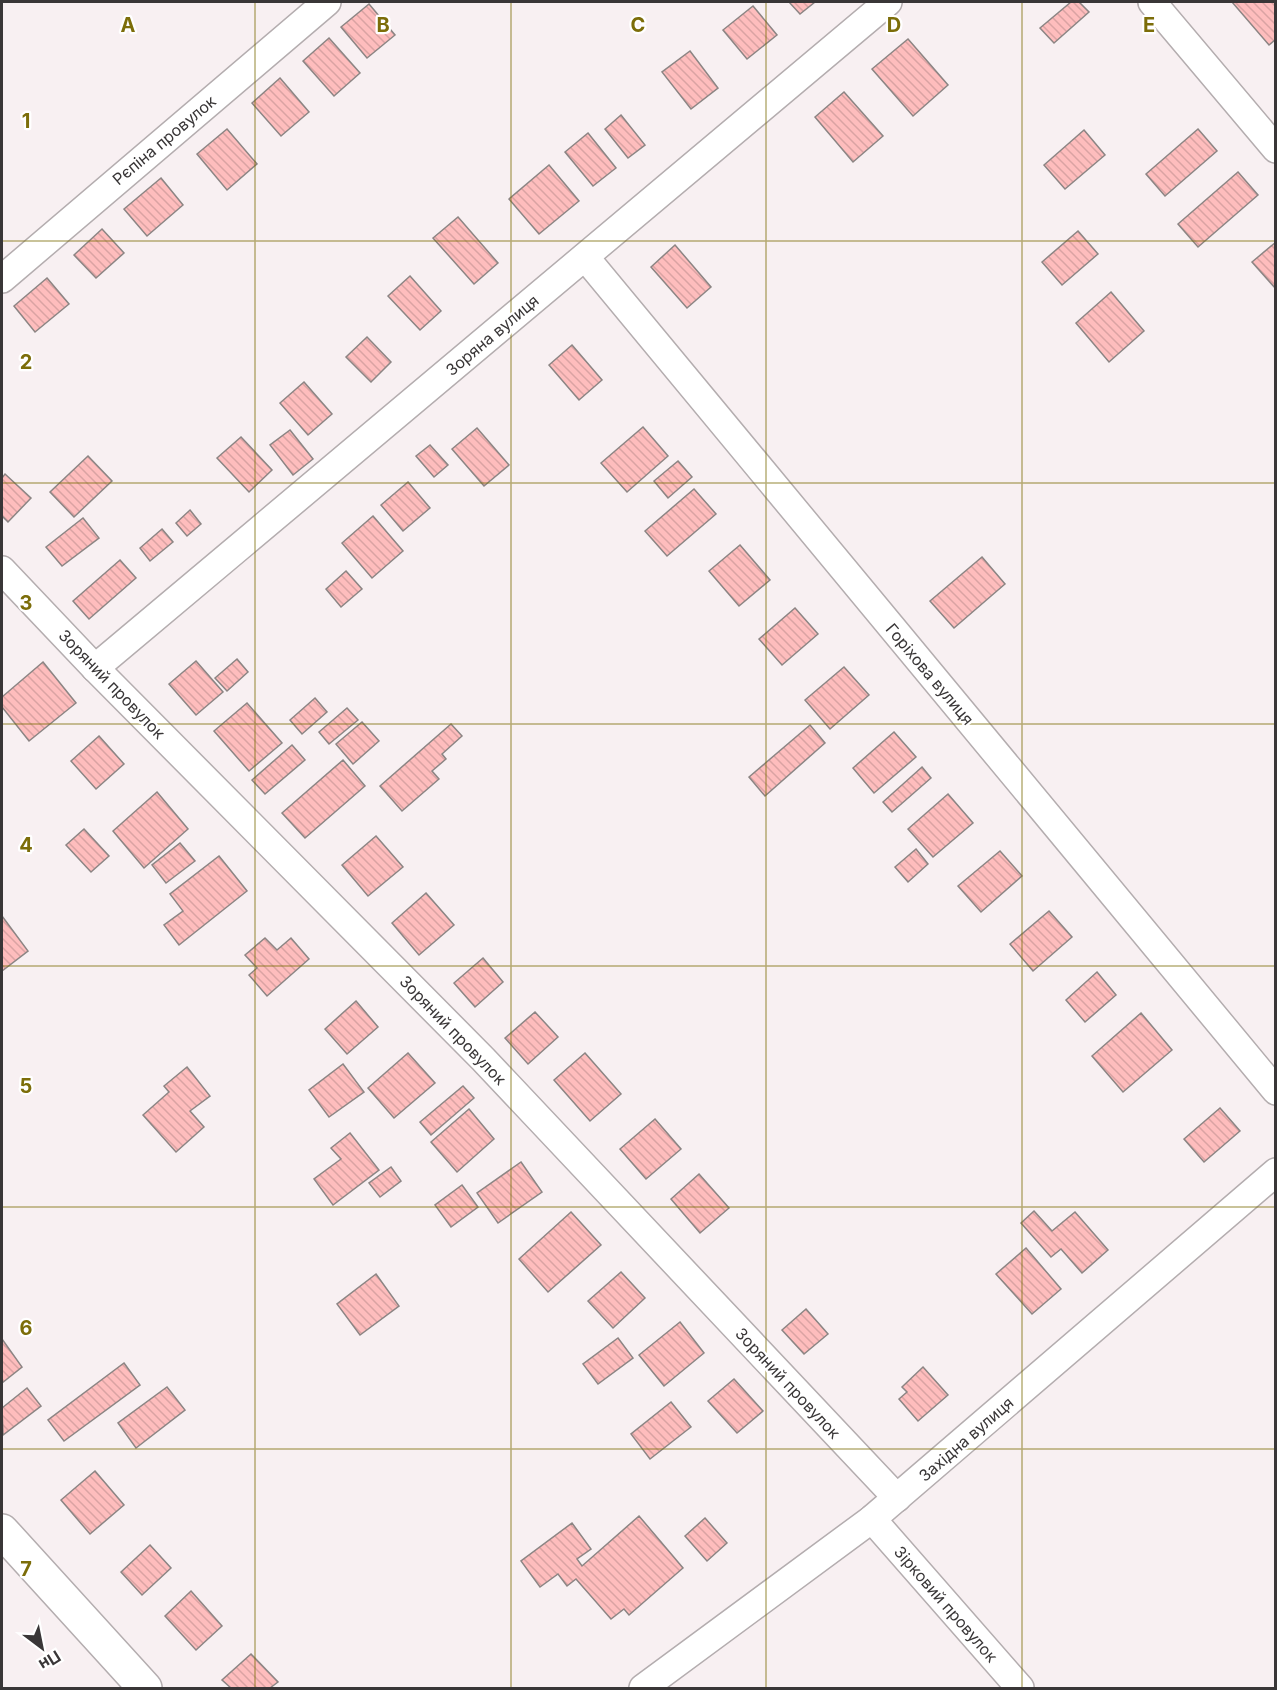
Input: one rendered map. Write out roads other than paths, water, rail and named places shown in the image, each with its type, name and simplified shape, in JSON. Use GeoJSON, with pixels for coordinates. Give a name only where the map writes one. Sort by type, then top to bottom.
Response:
{"type":"FeatureCollection","features":[{"type":"Feature","properties":{"kind":"street","name":"Рєпіна провулок"},"geometry":{"type":"LineString","coordinates":[[2,279],[327,2]]}},
{"type":"Feature","properties":{"kind":"street","name":"Зоряна вулиця"},"geometry":{"type":"LineString","coordinates":[[95,668],[888,2]]}},
{"type":"Feature","properties":{"kind":"street"},"geometry":{"type":"LineString","coordinates":[[1152,2],[1275,149]]}},
{"type":"Feature","properties":{"kind":"street","name":"Горіхова вулиця"},"geometry":{"type":"LineString","coordinates":[[585,257],[1275,1091]]}},
{"type":"Feature","properties":{"kind":"street","name":"Зоряний провулок"},"geometry":{"type":"LineString","coordinates":[[2,570],[95,668],[483,1059],[897,1498]]}},
{"type":"Feature","properties":{"kind":"street","name":"Західна вулиця"},"geometry":{"type":"LineString","coordinates":[[643,1689],[872,1519],[1275,1172]]}},
{"type":"Feature","properties":{"kind":"street","name":"Зірковий провулок"},"geometry":{"type":"LineString","coordinates":[[872,1519],[1020,1689]]}},
{"type":"Feature","properties":{"kind":"street"},"geometry":{"type":"LineString","coordinates":[[2,1531],[145,1689]]}}]}
